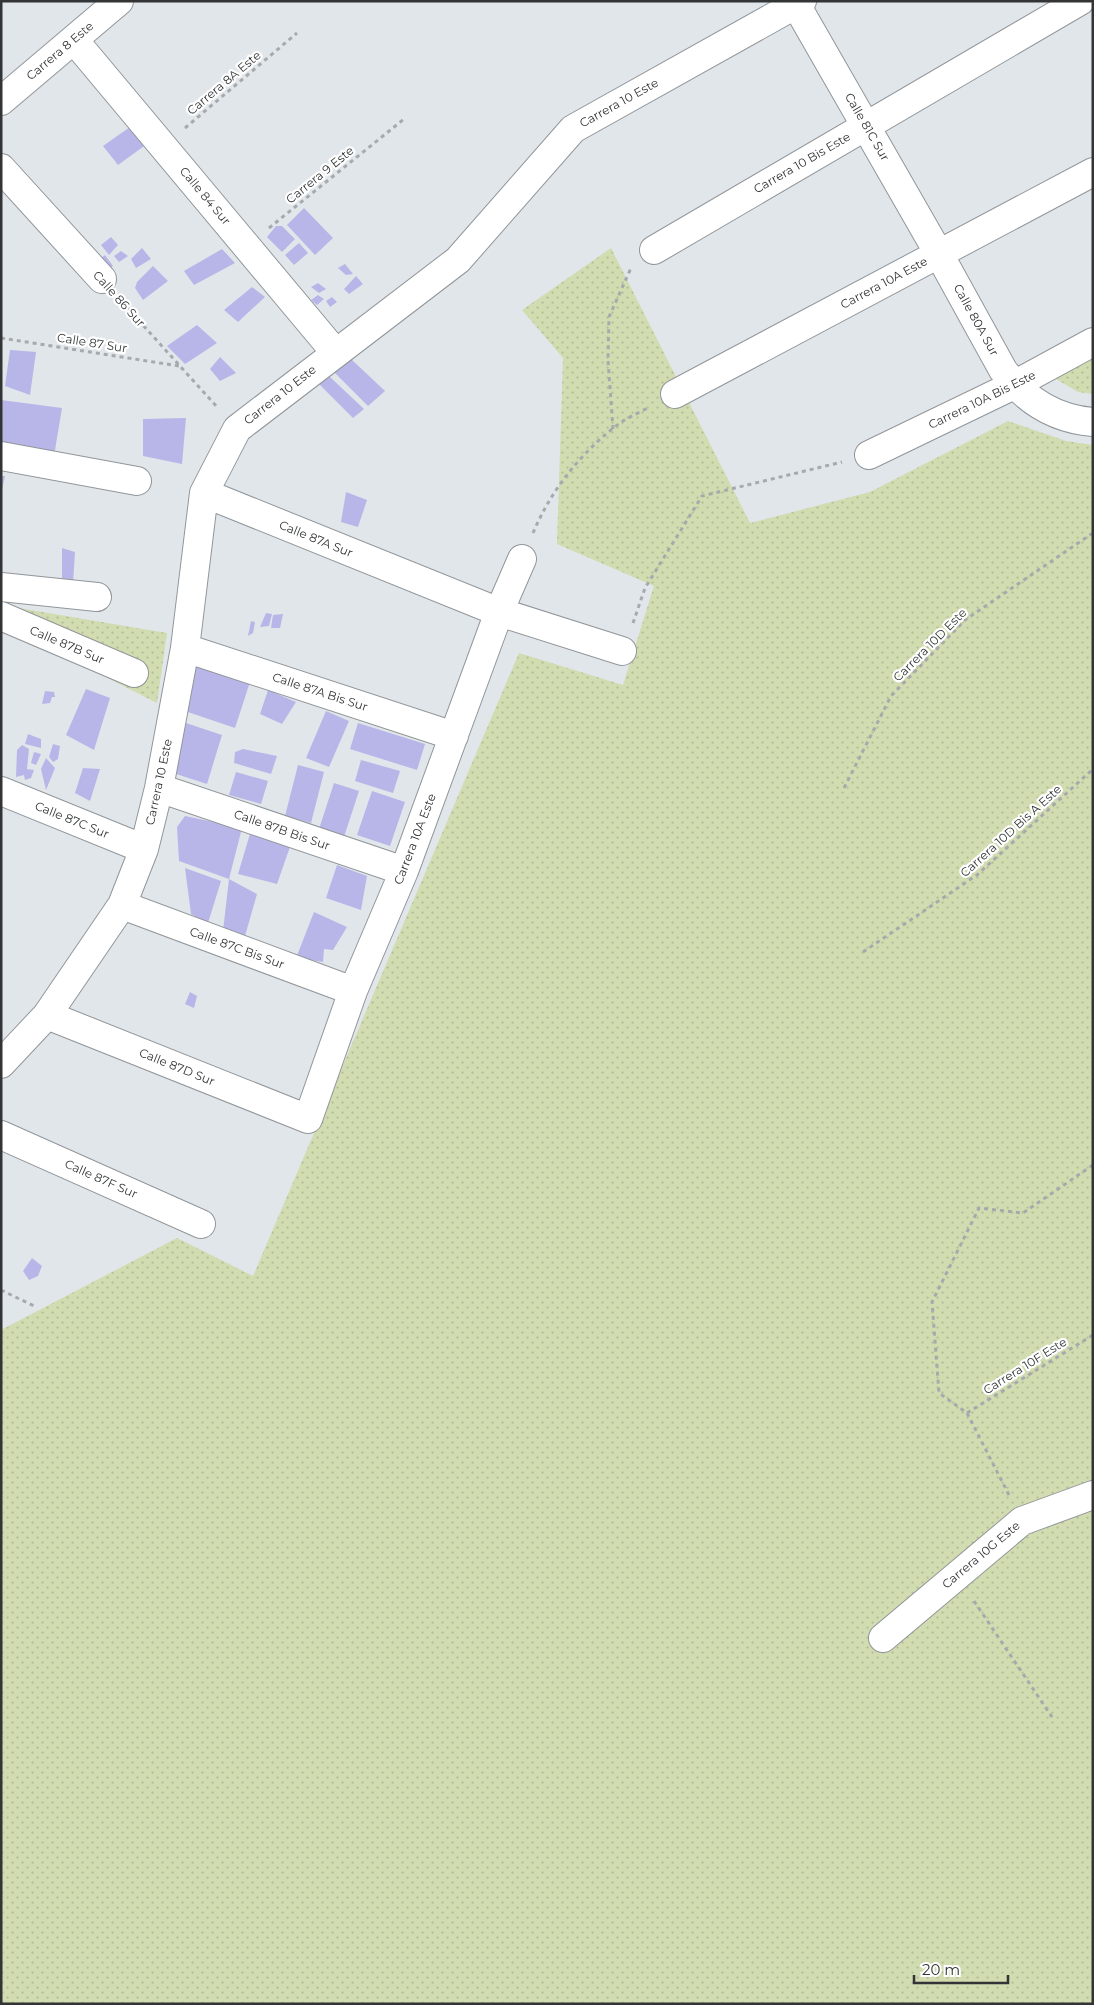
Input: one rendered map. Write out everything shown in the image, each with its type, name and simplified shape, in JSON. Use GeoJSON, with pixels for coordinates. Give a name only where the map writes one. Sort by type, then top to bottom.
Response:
{"type":"FeatureCollection","features":[{"type":"Feature","properties":{"kind":"street","name":"Carrera 8 Este"},"geometry":{"type":"LineString","coordinates":[[1,101],[119,1]]}},
{"type":"Feature","properties":{"kind":"street","name":"Carrera 10 Bis Este"},"geometry":{"type":"LineString","coordinates":[[654,250],[1080,1]]}},
{"type":"Feature","properties":{"kind":"street","name":"Calle 81C Sur"},"geometry":{"type":"LineString","coordinates":[[797,2],[940,254]]}},
{"type":"Feature","properties":{"kind":"street","name":"Carrera 10 Este"},"geometry":{"type":"LineString","coordinates":[[1,1064],[47,1015],[122,905],[144,849],[159,788],[185,648],[204,493],[237,429],[335,352],[458,260],[573,129],[797,2]]}},
{"type":"Feature","properties":{"kind":"street","name":"Calle 84 Sur"},"geometry":{"type":"LineString","coordinates":[[74,40],[335,352]]}},
{"type":"Feature","properties":{"kind":"street","name":"Calle 86 Sur"},"geometry":{"type":"LineString","coordinates":[[1,168],[102,280]]}},
{"type":"Feature","properties":{"kind":"street","name":"Carrera 10A Este"},"geometry":{"type":"LineString","coordinates":[[675,394],[1093,172]]}},
{"type":"Feature","properties":{"kind":"street","name":"Calle 80A Sur"},"geometry":{"type":"LineString","coordinates":[[940,254],[1003,370],[1014,386],[1045,410],[1078,421],[1093,422]]}},
{"type":"Feature","properties":{"kind":"street","name":"Carrera 10A Bis Este"},"geometry":{"type":"LineString","coordinates":[[869,455],[1014,386],[1093,342]]}},
{"type":"Feature","properties":{"kind":"street"},"geometry":{"type":"LineString","coordinates":[[1,456],[137,481]]}},
{"type":"Feature","properties":{"kind":"street","name":"Calle 87A Sur"},"geometry":{"type":"LineString","coordinates":[[204,493],[499,612],[622,651]]}},
{"type":"Feature","properties":{"kind":"street","name":"Carrera 10A Este"},"geometry":{"type":"LineString","coordinates":[[308,1119],[353,991],[404,871],[499,612],[522,559]]}},
{"type":"Feature","properties":{"kind":"street"},"geometry":{"type":"LineString","coordinates":[[1,587],[97,597]]}},
{"type":"Feature","properties":{"kind":"street","name":"Calle 87B Sur"},"geometry":{"type":"LineString","coordinates":[[1,616],[134,673]]}},
{"type":"Feature","properties":{"kind":"street","name":"Calle 87A Bis Sur"},"geometry":{"type":"LineString","coordinates":[[185,648],[454,736]]}},
{"type":"Feature","properties":{"kind":"street","name":"Calle 87B Bis Sur"},"geometry":{"type":"LineString","coordinates":[[159,788],[404,871]]}},
{"type":"Feature","properties":{"kind":"street","name":"Calle 87C Sur"},"geometry":{"type":"LineString","coordinates":[[1,791],[144,849]]}},
{"type":"Feature","properties":{"kind":"street","name":"Calle 87C Bis Sur"},"geometry":{"type":"LineString","coordinates":[[122,905],[353,991]]}},
{"type":"Feature","properties":{"kind":"street","name":"Calle 87D Sur"},"geometry":{"type":"LineString","coordinates":[[47,1015],[308,1119]]}},
{"type":"Feature","properties":{"kind":"street","name":"Calle 87F Sur"},"geometry":{"type":"LineString","coordinates":[[1,1135],[201,1224]]}},
{"type":"Feature","properties":{"kind":"street","name":"Carrera 10G Este"},"geometry":{"type":"LineString","coordinates":[[883,1638],[1022,1521],[1093,1495]]}},
{"type":"Feature","properties":{"kind":"path","name":"Carrera 8A Este"},"geometry":{"type":"LineString","coordinates":[[163,146],[297,33]]}},
{"type":"Feature","properties":{"kind":"path","name":"Carrera 9 Este"},"geometry":{"type":"LineString","coordinates":[[247,246],[404,119]]}},
{"type":"Feature","properties":{"kind":"path"},"geometry":{"type":"LineString","coordinates":[[613,430],[608,360],[609,317],[633,265],[654,250]]}},
{"type":"Feature","properties":{"kind":"path","name":"Calle 86 Sur"},"geometry":{"type":"LineString","coordinates":[[102,280],[237,429]]}},
{"type":"Feature","properties":{"kind":"path","name":"Calle 87 Sur"},"geometry":{"type":"LineString","coordinates":[[1,338],[180,366]]}},
{"type":"Feature","properties":{"kind":"path"},"geometry":{"type":"LineString","coordinates":[[522,559],[544,508],[578,461],[620,423],[675,394]]}},
{"type":"Feature","properties":{"kind":"path"},"geometry":{"type":"LineString","coordinates":[[622,651],[645,588],[702,496],[869,455]]}},
{"type":"Feature","properties":{"kind":"path","name":"Carrera 10D Este"},"geometry":{"type":"LineString","coordinates":[[844,788],[891,696],[965,620],[1093,533]]}},
{"type":"Feature","properties":{"kind":"path","name":"Carrera 10D Bis A Este"},"geometry":{"type":"LineString","coordinates":[[863,952],[977,875],[1093,769]]}},
{"type":"Feature","properties":{"kind":"path"},"geometry":{"type":"LineString","coordinates":[[1022,1521],[967,1413],[939,1393],[932,1302],[979,1208],[1023,1213],[1093,1165]]}},
{"type":"Feature","properties":{"kind":"path"},"geometry":{"type":"LineString","coordinates":[[1,1290],[34,1306]]}},
{"type":"Feature","properties":{"kind":"path","name":"Carrera 10F Este"},"geometry":{"type":"LineString","coordinates":[[967,1413],[1093,1335]]}},
{"type":"Feature","properties":{"kind":"path"},"geometry":{"type":"LineString","coordinates":[[957,1576],[1054,1720]]}},
{"type":"Feature","properties":{"kind":"green space"},"geometry":{"type":"Polygon","coordinates":[[[611,248],[750,523],[870,492],[1008,421],[1066,441],[1093,445],[1093,2004],[1,2004],[1,1330],[177,1238],[253,1276],[519,653],[623,685],[654,586],[557,544],[563,358],[522,310],[611,248]]]}},
{"type":"Feature","properties":{"kind":"green space"},"geometry":{"type":"Polygon","coordinates":[[[1093,353],[1093,394],[1078,392],[1051,376],[1093,353]]]}},
{"type":"Feature","properties":{"kind":"green space"},"geometry":{"type":"Polygon","coordinates":[[[1,605],[167,633],[157,703],[1,624],[1,605]]]}},
{"type":"Feature","properties":{"kind":"building"},"geometry":{"type":"Polygon","coordinates":[[[130,127],[147,144],[118,165],[103,146],[130,127]]]}},
{"type":"Feature","properties":{"kind":"building"},"geometry":{"type":"Polygon","coordinates":[[[304,208],[333,238],[315,255],[287,225],[304,208]]]}},
{"type":"Feature","properties":{"kind":"building"},"geometry":{"type":"Polygon","coordinates":[[[276,226],[282,226],[295,239],[282,252],[267,237],[276,226]]]}},
{"type":"Feature","properties":{"kind":"building"},"geometry":{"type":"Polygon","coordinates":[[[111,237],[118,245],[109,255],[101,245],[111,237]]]}},
{"type":"Feature","properties":{"kind":"building"},"geometry":{"type":"Polygon","coordinates":[[[299,243],[308,253],[294,265],[285,255],[299,243]]]}},
{"type":"Feature","properties":{"kind":"building"},"geometry":{"type":"Polygon","coordinates":[[[142,248],[151,259],[136,268],[131,259],[142,248]]]}},
{"type":"Feature","properties":{"kind":"building"},"geometry":{"type":"Polygon","coordinates":[[[222,249],[235,263],[194,285],[184,271],[222,249]]]}},
{"type":"Feature","properties":{"kind":"building"},"geometry":{"type":"Polygon","coordinates":[[[121,251],[128,256],[119,262],[114,256],[121,251]]]}},
{"type":"Feature","properties":{"kind":"building"},"geometry":{"type":"Polygon","coordinates":[[[105,255],[113,266],[110,269],[100,259],[105,255]]]}},
{"type":"Feature","properties":{"kind":"building"},"geometry":{"type":"Polygon","coordinates":[[[345,264],[353,274],[346,275],[338,268],[345,264]]]}},
{"type":"Feature","properties":{"kind":"building"},"geometry":{"type":"Polygon","coordinates":[[[153,266],[168,281],[143,300],[135,288],[137,282],[153,266]]]}},
{"type":"Feature","properties":{"kind":"building"},"geometry":{"type":"Polygon","coordinates":[[[356,276],[363,284],[349,294],[344,289],[356,276]]]}},
{"type":"Feature","properties":{"kind":"building"},"geometry":{"type":"Polygon","coordinates":[[[318,283],[326,289],[319,293],[311,287],[318,283]]]}},
{"type":"Feature","properties":{"kind":"building"},"geometry":{"type":"Polygon","coordinates":[[[252,287],[265,297],[238,322],[224,310],[252,287]]]}},
{"type":"Feature","properties":{"kind":"building"},"geometry":{"type":"Polygon","coordinates":[[[318,295],[324,299],[317,305],[311,300],[318,295]]]}},
{"type":"Feature","properties":{"kind":"building"},"geometry":{"type":"Polygon","coordinates":[[[332,297],[337,302],[330,307],[326,301],[332,297]]]}},
{"type":"Feature","properties":{"kind":"building"},"geometry":{"type":"Polygon","coordinates":[[[197,325],[217,343],[185,364],[167,346],[197,325]]]}},
{"type":"Feature","properties":{"kind":"building"},"geometry":{"type":"Polygon","coordinates":[[[10,350],[36,352],[30,395],[5,386],[10,350]]]}},
{"type":"Feature","properties":{"kind":"building"},"geometry":{"type":"Polygon","coordinates":[[[220,357],[236,373],[220,381],[210,369],[220,357]]]}},
{"type":"Feature","properties":{"kind":"building"},"geometry":{"type":"Polygon","coordinates":[[[351,359],[385,391],[368,406],[334,372],[351,359]]]}},
{"type":"Feature","properties":{"kind":"building"},"geometry":{"type":"Polygon","coordinates":[[[329,376],[364,409],[353,418],[319,384],[329,376]]]}},
{"type":"Feature","properties":{"kind":"building"},"geometry":{"type":"Polygon","coordinates":[[[1,400],[62,408],[54,456],[1,449],[1,400]]]}},
{"type":"Feature","properties":{"kind":"building"},"geometry":{"type":"Polygon","coordinates":[[[186,418],[182,464],[143,456],[143,419],[186,418]]]}},
{"type":"Feature","properties":{"kind":"building"},"geometry":{"type":"Polygon","coordinates":[[[1,476],[5,476],[2,489],[1,489],[1,476]]]}},
{"type":"Feature","properties":{"kind":"building"},"geometry":{"type":"Polygon","coordinates":[[[346,492],[367,500],[358,527],[341,522],[346,492]]]}},
{"type":"Feature","properties":{"kind":"building"},"geometry":{"type":"Polygon","coordinates":[[[62,548],[75,552],[73,583],[62,580],[62,548]]]}},
{"type":"Feature","properties":{"kind":"building"},"geometry":{"type":"Polygon","coordinates":[[[266,613],[272,614],[269,626],[260,627],[266,613]]]}},
{"type":"Feature","properties":{"kind":"building"},"geometry":{"type":"Polygon","coordinates":[[[283,614],[280,628],[271,628],[273,615],[283,614]]]}},
{"type":"Feature","properties":{"kind":"building"},"geometry":{"type":"Polygon","coordinates":[[[251,621],[255,622],[253,633],[248,636],[251,621]]]}},
{"type":"Feature","properties":{"kind":"building"},"geometry":{"type":"Polygon","coordinates":[[[196,665],[250,682],[235,728],[182,710],[196,665]]]}},
{"type":"Feature","properties":{"kind":"building"},"geometry":{"type":"Polygon","coordinates":[[[86,689],[110,698],[94,750],[66,735],[86,689]]]}},
{"type":"Feature","properties":{"kind":"building"},"geometry":{"type":"Polygon","coordinates":[[[268,690],[296,702],[282,724],[260,714],[268,690]]]}},
{"type":"Feature","properties":{"kind":"building"},"geometry":{"type":"Polygon","coordinates":[[[45,691],[54,692],[55,697],[52,697],[50,703],[42,704],[45,691]]]}},
{"type":"Feature","properties":{"kind":"building"},"geometry":{"type":"Polygon","coordinates":[[[326,711],[349,721],[329,767],[306,758],[326,711]]]}},
{"type":"Feature","properties":{"kind":"building"},"geometry":{"type":"Polygon","coordinates":[[[186,723],[222,735],[207,784],[170,772],[186,723]]]}},
{"type":"Feature","properties":{"kind":"building"},"geometry":{"type":"Polygon","coordinates":[[[358,723],[425,744],[417,770],[350,749],[358,723]]]}},
{"type":"Feature","properties":{"kind":"building"},"geometry":{"type":"Polygon","coordinates":[[[28,734],[41,739],[41,748],[25,744],[28,734]]]}},
{"type":"Feature","properties":{"kind":"building"},"geometry":{"type":"Polygon","coordinates":[[[53,744],[60,746],[58,759],[53,762],[49,757],[53,744]]]}},
{"type":"Feature","properties":{"kind":"building"},"geometry":{"type":"Polygon","coordinates":[[[22,745],[29,749],[27,769],[34,770],[31,778],[25,780],[24,775],[16,777],[17,750],[22,745]]]}},
{"type":"Feature","properties":{"kind":"building"},"geometry":{"type":"Polygon","coordinates":[[[243,749],[277,756],[271,774],[234,763],[235,752],[243,749]]]}},
{"type":"Feature","properties":{"kind":"building"},"geometry":{"type":"Polygon","coordinates":[[[34,752],[41,754],[36,765],[31,763],[34,752]]]}},
{"type":"Feature","properties":{"kind":"building"},"geometry":{"type":"Polygon","coordinates":[[[46,758],[55,768],[46,790],[41,769],[46,758]]]}},
{"type":"Feature","properties":{"kind":"building"},"geometry":{"type":"Polygon","coordinates":[[[361,760],[400,771],[393,793],[355,781],[361,760]]]}},
{"type":"Feature","properties":{"kind":"building"},"geometry":{"type":"Polygon","coordinates":[[[298,765],[324,772],[311,823],[285,816],[298,765]]]}},
{"type":"Feature","properties":{"kind":"building"},"geometry":{"type":"Polygon","coordinates":[[[83,768],[100,769],[90,801],[75,793],[83,768]]]}},
{"type":"Feature","properties":{"kind":"building"},"geometry":{"type":"Polygon","coordinates":[[[236,772],[268,781],[261,804],[229,795],[236,772]]]}},
{"type":"Feature","properties":{"kind":"building"},"geometry":{"type":"Polygon","coordinates":[[[334,783],[359,791],[343,840],[318,832],[334,783]]]}},
{"type":"Feature","properties":{"kind":"building"},"geometry":{"type":"Polygon","coordinates":[[[372,791],[405,802],[390,846],[357,835],[372,791]]]}},
{"type":"Feature","properties":{"kind":"building"},"geometry":{"type":"Polygon","coordinates":[[[185,816],[242,828],[229,879],[179,861],[177,827],[185,816]]]}},
{"type":"Feature","properties":{"kind":"building"},"geometry":{"type":"Polygon","coordinates":[[[252,827],[291,844],[277,884],[238,874],[252,827]]]}},
{"type":"Feature","properties":{"kind":"building"},"geometry":{"type":"Polygon","coordinates":[[[337,865],[367,876],[361,910],[326,898],[337,865]]]}},
{"type":"Feature","properties":{"kind":"building"},"geometry":{"type":"Polygon","coordinates":[[[185,868],[221,881],[208,923],[191,914],[185,868]]]}},
{"type":"Feature","properties":{"kind":"building"},"geometry":{"type":"Polygon","coordinates":[[[229,879],[257,894],[245,936],[223,931],[229,879]]]}},
{"type":"Feature","properties":{"kind":"building"},"geometry":{"type":"Polygon","coordinates":[[[314,912],[347,927],[333,950],[324,949],[323,962],[296,958],[314,912]]]}},
{"type":"Feature","properties":{"kind":"building"},"geometry":{"type":"Polygon","coordinates":[[[190,992],[197,996],[194,1008],[185,1004],[190,992]]]}},
{"type":"Feature","properties":{"kind":"building"},"geometry":{"type":"Polygon","coordinates":[[[32,1258],[42,1266],[38,1276],[29,1280],[23,1271],[32,1258]]]}}]}
